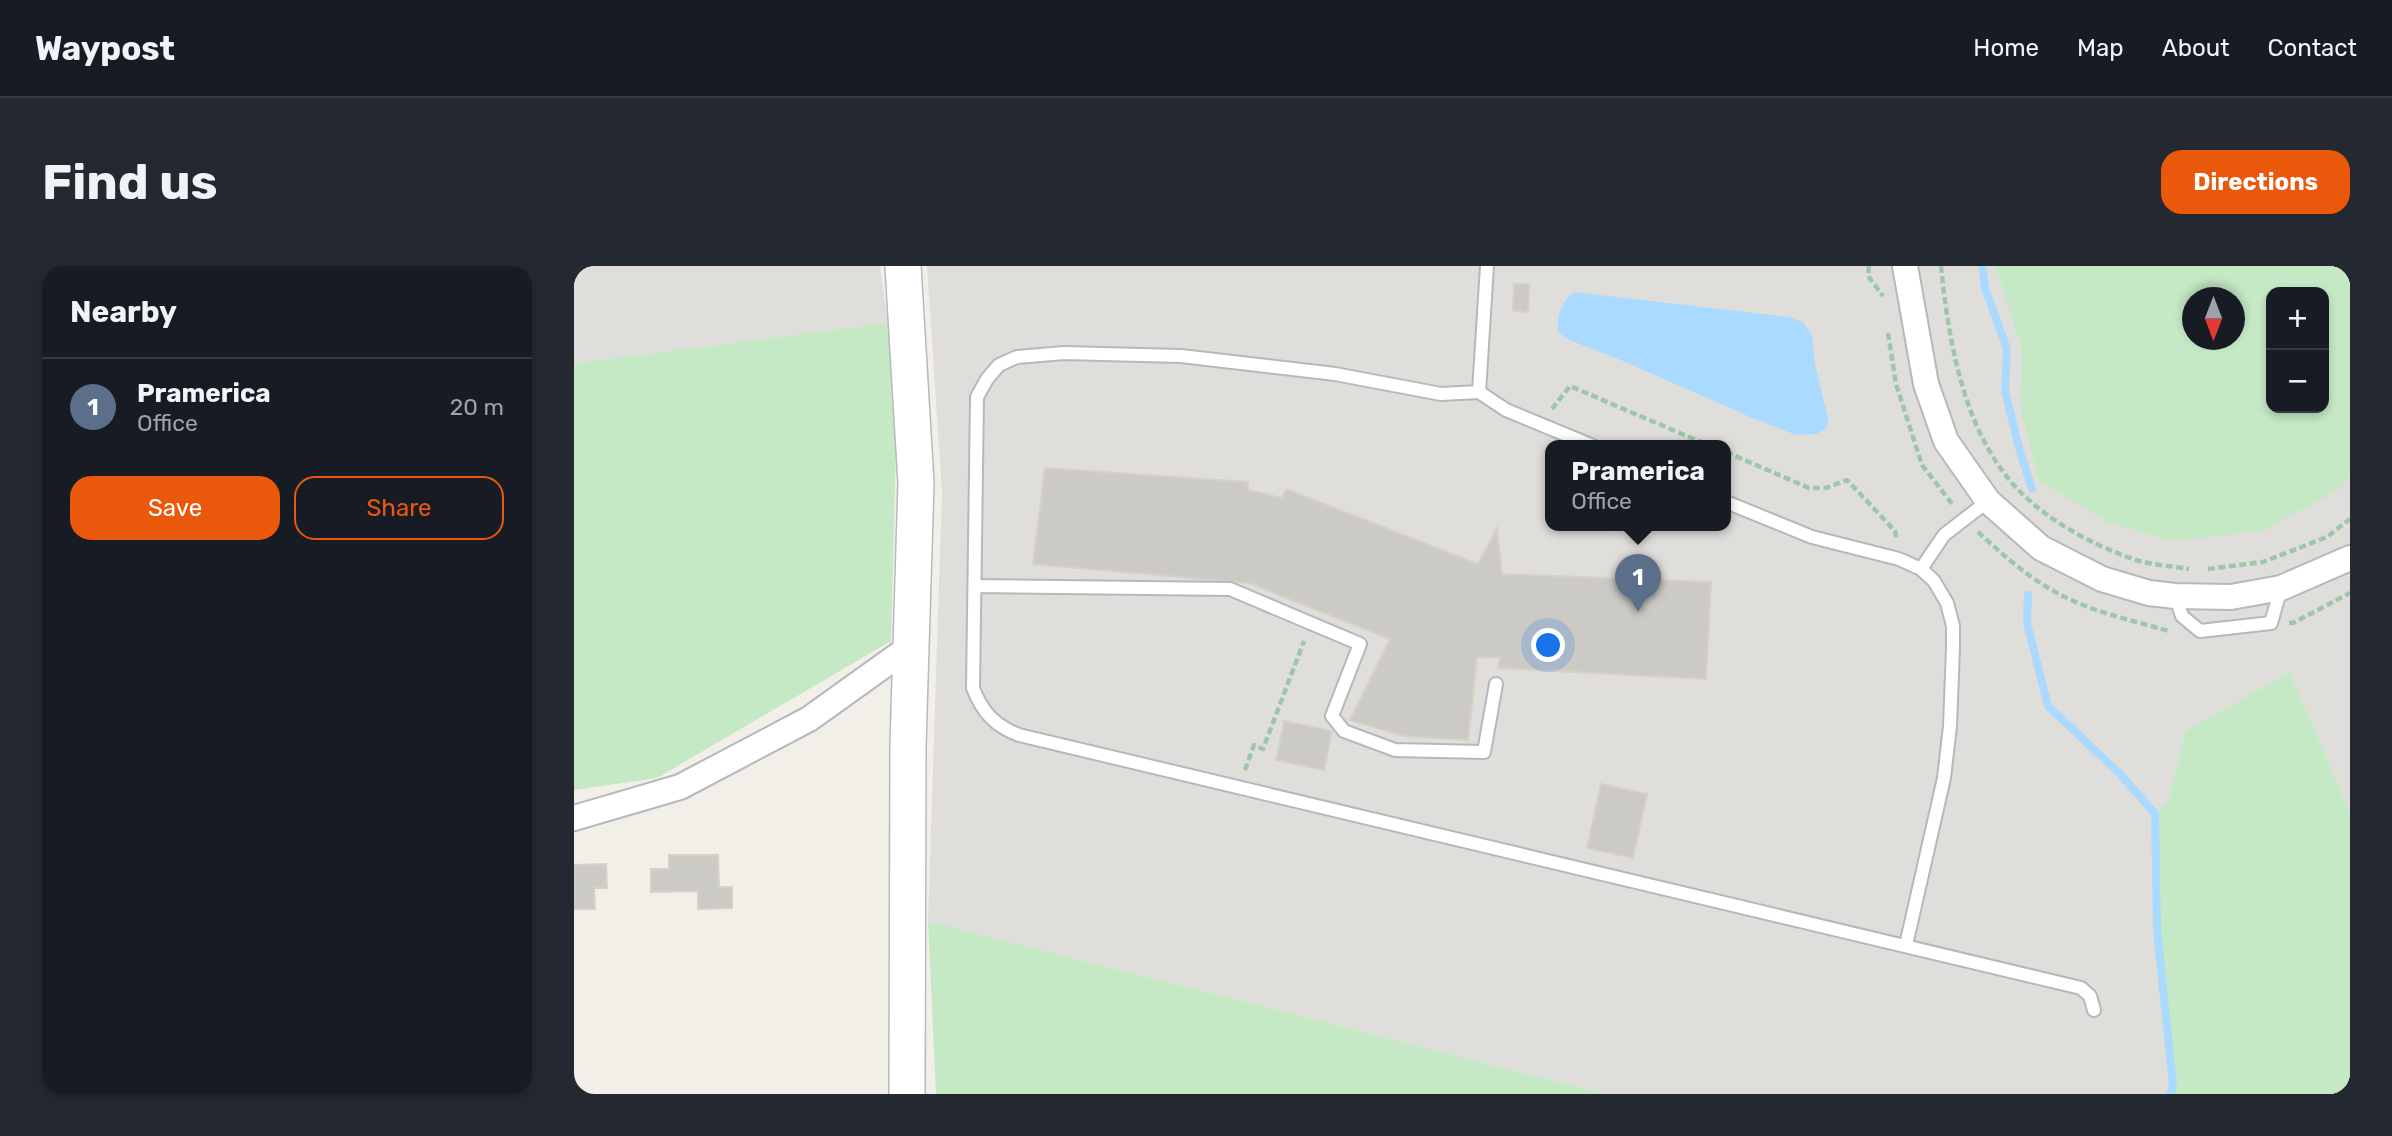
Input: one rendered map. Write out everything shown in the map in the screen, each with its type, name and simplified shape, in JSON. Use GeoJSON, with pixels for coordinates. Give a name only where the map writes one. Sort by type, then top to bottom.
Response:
{"type":"FeatureCollection","features":[{"type":"Feature","properties":{"kind":"street"},"geometry":{"type":"LineString","coordinates":[[903,266],[916,483],[908,746],[907,1094]]}},
{"type":"Feature","properties":{"kind":"street"},"geometry":{"type":"LineString","coordinates":[[1905,266],[1926,384],[1946,441],[1988,500],[2041,548],[2102,579],[2149,593],[2175,596],[2231,597],[2281,588],[2350,558]]}},
{"type":"Feature","properties":{"kind":"street"},"geometry":{"type":"LineString","coordinates":[[574,818],[680,787],[809,719],[911,646]]}},
{"type":"Feature","properties":{"kind":"lane"},"geometry":{"type":"LineString","coordinates":[[1479,391],[1487,266]]}},
{"type":"Feature","properties":{"kind":"lane"},"geometry":{"type":"LineString","coordinates":[[1579,440],[1506,410],[1479,391],[1441,394],[1335,374],[1181,356],[1063,353],[1017,357],[999,365],[977,397],[973,688],[984,713],[1002,727],[1019,735],[2081,988],[2090,996],[2094,1010]]}},
{"type":"Feature","properties":{"kind":"lane"},"geometry":{"type":"LineString","coordinates":[[1921,569],[1944,535],[1988,500]]}},
{"type":"Feature","properties":{"kind":"lane"},"geometry":{"type":"LineString","coordinates":[[1731,504],[1812,537],[1899,559],[1921,569],[1934,581],[1947,603],[1953,626],[1953,648],[1950,726],[1944,778],[1906,945]]}},
{"type":"Feature","properties":{"kind":"lane"},"geometry":{"type":"LineString","coordinates":[[976,586],[1230,589],[1360,644],[1332,716],[1344,731],[1395,750],[1484,752],[1496,684]]}},
{"type":"Feature","properties":{"kind":"lane"},"geometry":{"type":"LineString","coordinates":[[2175,596],[2182,616],[2200,631],[2271,622],[2281,588]]}},
{"type":"Feature","properties":{"kind":"path"},"geometry":{"type":"LineString","coordinates":[[1941,266],[1955,358],[1975,422],[2004,474],[2039,508],[2077,535],[2139,561],[2198,570],[2263,562],[2327,537],[2350,519]]}},
{"type":"Feature","properties":{"kind":"path"},"geometry":{"type":"LineString","coordinates":[[1546,426],[1552,409],[1570,386],[1696,440]]}},
{"type":"Feature","properties":{"kind":"path"},"geometry":{"type":"LineString","coordinates":[[1731,454],[1809,488],[1826,488],[1847,480],[1895,531],[1899,559]]}},
{"type":"Feature","properties":{"kind":"path"},"geometry":{"type":"LineString","coordinates":[[2271,622],[2294,624],[2350,593]]}},
{"type":"Feature","properties":{"kind":"path"},"geometry":{"type":"LineString","coordinates":[[1239,788],[1254,745],[1262,748],[1312,624]]}},
{"type":"Feature","properties":{"kind":"shaded area"},"geometry":{"type":"Polygon","coordinates":[[[574,266],[880,266],[888,323],[574,363],[574,266]]]}},
{"type":"Feature","properties":{"kind":"shaded area"},"geometry":{"type":"Polygon","coordinates":[[[927,266],[2350,266],[2350,812],[2290,672],[2185,731],[2167,803],[2155,814],[2157,930],[2173,1086],[2170,1094],[1606,1094],[928,921],[942,493],[927,266]]]}},
{"type":"Feature","properties":{"kind":"green space"},"geometry":{"type":"Polygon","coordinates":[[[1996,266],[2350,266],[2350,475],[2339,489],[2263,531],[2172,541],[2108,522],[2038,480],[2021,406],[2022,349],[1996,266]]]}},
{"type":"Feature","properties":{"kind":"green space"},"geometry":{"type":"Polygon","coordinates":[[[888,323],[896,447],[891,641],[657,778],[574,790],[574,363],[888,323]]]}},
{"type":"Feature","properties":{"kind":"green space"},"geometry":{"type":"Polygon","coordinates":[[[2290,672],[2350,812],[2350,1094],[2170,1094],[2173,1086],[2157,930],[2155,814],[2167,803],[2185,731],[2290,672]]]}},
{"type":"Feature","properties":{"kind":"green space"},"geometry":{"type":"Polygon","coordinates":[[[928,921],[1606,1094],[936,1094],[928,921]]]}},
{"type":"Feature","properties":{"kind":"water"},"geometry":{"type":"Polygon","coordinates":[[[1574,292],[1789,317],[1803,322],[1812,335],[1815,364],[1828,418],[1827,428],[1816,434],[1796,435],[1567,339],[1558,332],[1558,320],[1563,305],[1574,292]]]}},
{"type":"Feature","properties":{"kind":"building"},"geometry":{"type":"Polygon","coordinates":[[[1514,284],[1529,284],[1528,312],[1513,311],[1514,284]]]}},
{"type":"Feature","properties":{"kind":"building"},"geometry":{"type":"Polygon","coordinates":[[[1045,468],[1248,482],[1248,490],[1282,498],[1286,489],[1478,564],[1497,528],[1502,574],[1711,582],[1706,679],[1498,668],[1500,657],[1477,658],[1468,740],[1404,736],[1350,720],[1390,639],[1249,583],[1033,564],[1045,468]]]}},
{"type":"Feature","properties":{"kind":"building"},"geometry":{"type":"Polygon","coordinates":[[[1284,721],[1332,731],[1324,770],[1276,760],[1284,721]]]}},
{"type":"Feature","properties":{"kind":"building"},"geometry":{"type":"Polygon","coordinates":[[[1601,784],[1647,794],[1633,858],[1587,848],[1601,784]]]}},
{"type":"Feature","properties":{"kind":"building"},"geometry":{"type":"Polygon","coordinates":[[[669,855],[718,855],[719,887],[732,887],[732,908],[698,909],[698,891],[651,892],[651,869],[669,869],[669,855]]]}},
{"type":"Feature","properties":{"kind":"building"},"geometry":{"type":"Polygon","coordinates":[[[606,864],[607,888],[594,888],[595,909],[574,909],[574,865],[606,864]]]}},
{"type":"Feature","properties":{"kind":"waterway"},"geometry":{"type":"LineString","coordinates":[[1982,266],[1985,288],[2007,349],[2005,391],[2032,489]]}},
{"type":"Feature","properties":{"kind":"waterway"},"geometry":{"type":"LineString","coordinates":[[2028,595],[2027,623],[2048,706],[2121,775],[2155,814],[2157,930],[2173,1086],[2170,1094]]}},
{"type":"Feature","properties":{"kind":"place","name":"Pramerica"},"geometry":{"type":"Point","coordinates":[1638,612]}}]}
